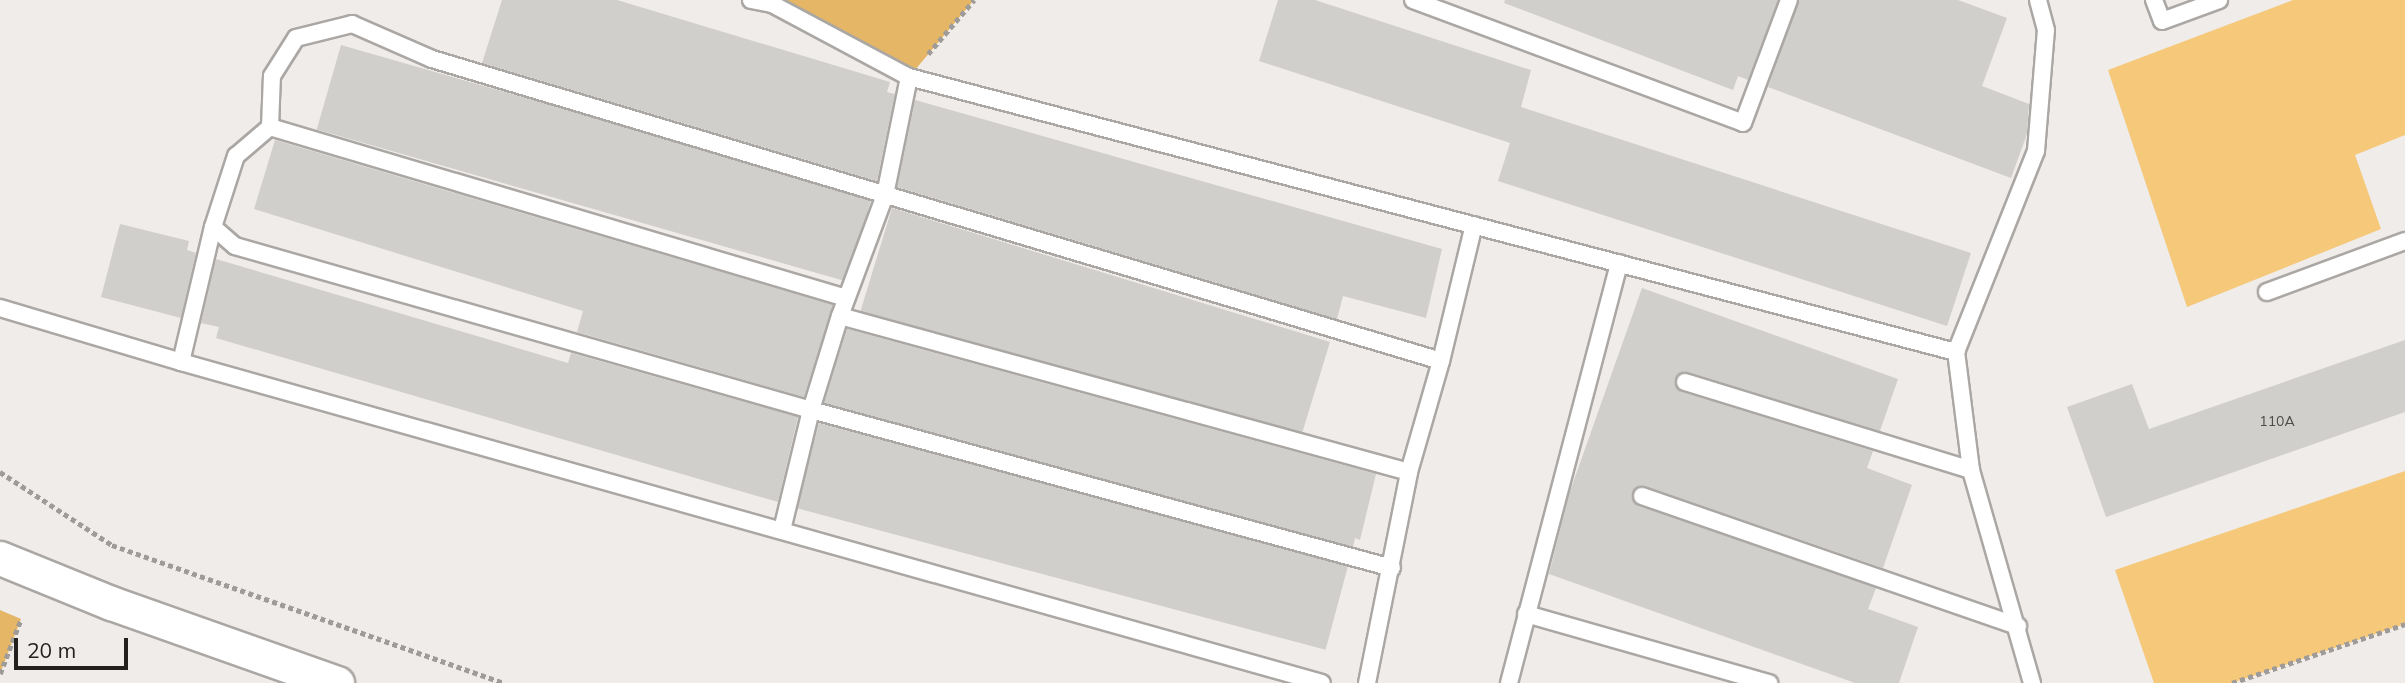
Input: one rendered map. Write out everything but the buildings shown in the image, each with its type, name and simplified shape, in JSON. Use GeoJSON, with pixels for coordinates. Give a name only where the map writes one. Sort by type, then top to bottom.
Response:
{"type":"FeatureCollection","features":[{"type":"Feature","properties":{"kind":"street"},"geometry":{"type":"LineString","coordinates":[[0,558],[111,603],[337,683]]}},
{"type":"Feature","properties":{"kind":"lane"},"geometry":{"type":"LineString","coordinates":[[751,0],[772,4],[909,76],[1956,352]]}},
{"type":"Feature","properties":{"kind":"lane"},"geometry":{"type":"LineString","coordinates":[[1413,0],[1743,123],[1789,0]]}},
{"type":"Feature","properties":{"kind":"lane"},"geometry":{"type":"LineString","coordinates":[[2032,683],[2018,626],[1971,470],[1956,352],[2036,151],[2046,30],[2038,0]]}},
{"type":"Feature","properties":{"kind":"lane"},"geometry":{"type":"LineString","coordinates":[[2154,0],[2162,21],[2219,0]]}},
{"type":"Feature","properties":{"kind":"lane"},"geometry":{"type":"LineString","coordinates":[[181,362],[214,227],[236,156],[270,127],[272,76],[296,38],[352,24],[432,59],[1441,361]]}},
{"type":"Feature","properties":{"kind":"lane"},"geometry":{"type":"LineString","coordinates":[[782,530],[811,410],[840,316],[885,195],[909,76]]}},
{"type":"Feature","properties":{"kind":"lane"},"geometry":{"type":"LineString","coordinates":[[270,127],[846,299]]}},
{"type":"Feature","properties":{"kind":"lane"},"geometry":{"type":"LineString","coordinates":[[1367,683],[1409,472],[1441,361],[1474,225]]}},
{"type":"Feature","properties":{"kind":"lane"},"geometry":{"type":"LineString","coordinates":[[214,227],[235,246],[811,410],[1392,568]]}},
{"type":"Feature","properties":{"kind":"lane"},"geometry":{"type":"LineString","coordinates":[[2267,292],[2405,241]]}},
{"type":"Feature","properties":{"kind":"lane"},"geometry":{"type":"LineString","coordinates":[[1509,683],[1619,263]]}},
{"type":"Feature","properties":{"kind":"lane"},"geometry":{"type":"LineString","coordinates":[[0,308],[181,362],[1322,683]]}},
{"type":"Feature","properties":{"kind":"lane"},"geometry":{"type":"LineString","coordinates":[[840,316],[1409,472]]}},
{"type":"Feature","properties":{"kind":"lane"},"geometry":{"type":"LineString","coordinates":[[1685,382],[1971,470]]}},
{"type":"Feature","properties":{"kind":"lane"},"geometry":{"type":"LineString","coordinates":[[1642,496],[2018,626]]}},
{"type":"Feature","properties":{"kind":"lane"},"geometry":{"type":"LineString","coordinates":[[1526,614],[1769,683]]}},
{"type":"Feature","properties":{"kind":"path"},"geometry":{"type":"LineString","coordinates":[[909,76],[974,0]]}},
{"type":"Feature","properties":{"kind":"path"},"geometry":{"type":"LineString","coordinates":[[0,471],[112,545],[504,683]]}},
{"type":"Feature","properties":{"kind":"path"},"geometry":{"type":"LineString","coordinates":[[0,674],[21,619]]}},
{"type":"Feature","properties":{"kind":"path"},"geometry":{"type":"LineString","coordinates":[[2232,683],[2405,624]]}},
{"type":"Feature","properties":{"kind":"shaded area"},"geometry":{"type":"Polygon","coordinates":[[[751,0],[974,0],[909,77],[751,0]]]}},
{"type":"Feature","properties":{"kind":"shaded area"},"geometry":{"type":"Polygon","coordinates":[[[2293,0],[2405,0],[2405,135],[2355,155],[2381,229],[2187,307],[2108,70],[2293,0]]]}},
{"type":"Feature","properties":{"kind":"shaded area"},"geometry":{"type":"Polygon","coordinates":[[[2405,471],[2405,624],[2232,683],[2154,683],[2115,570],[2405,471]]]}},
{"type":"Feature","properties":{"kind":"shaded area"},"geometry":{"type":"Polygon","coordinates":[[[0,610],[21,619],[0,674],[0,610]]]}}]}
